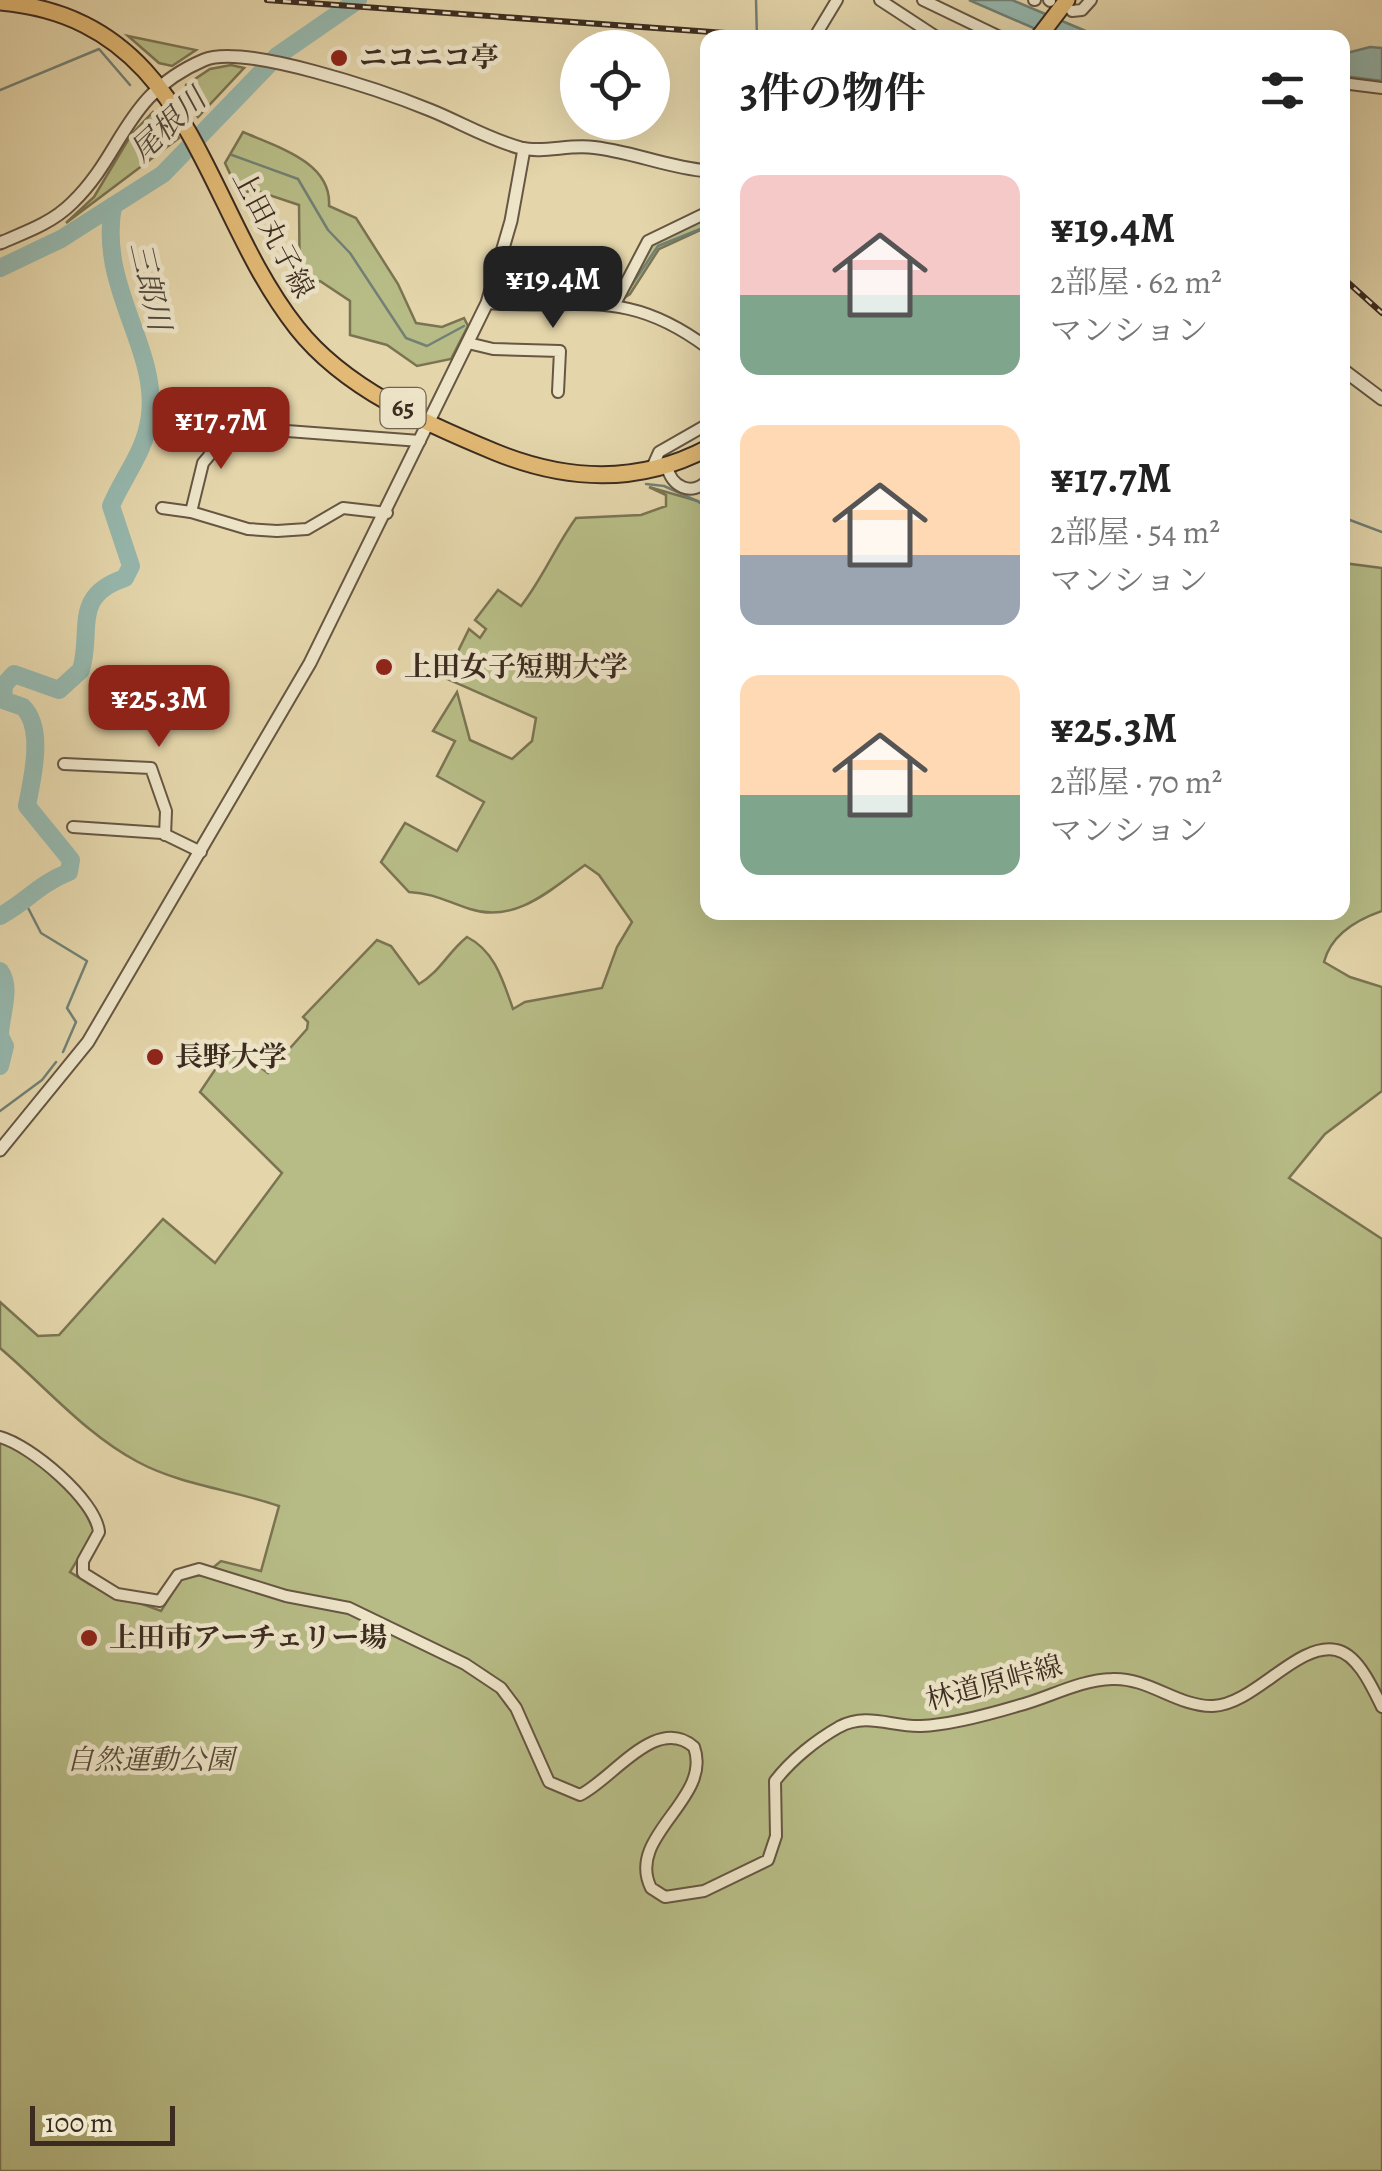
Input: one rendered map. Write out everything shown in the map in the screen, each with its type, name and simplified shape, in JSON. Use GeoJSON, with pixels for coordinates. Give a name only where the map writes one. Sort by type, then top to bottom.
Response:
{"type":"FeatureCollection","features":[{"type":"Feature","properties":{"kind":"main road","name":"上田丸子線"},"geometry":{"type":"LineString","coordinates":[[0,2],[42,9],[86,26],[135,59],[189,128],[268,284],[298,330],[350,377],[430,422],[553,472],[594,476],[659,468],[700,451]]}},
{"type":"Feature","properties":{"kind":"main road"},"geometry":{"type":"LineString","coordinates":[[1043,30],[1059,5]]}},
{"type":"Feature","properties":{"kind":"street"},"geometry":{"type":"LineString","coordinates":[[819,30],[836,0]]}},
{"type":"Feature","properties":{"kind":"street"},"geometry":{"type":"LineString","coordinates":[[880,0],[926,30]]}},
{"type":"Feature","properties":{"kind":"street"},"geometry":{"type":"LineString","coordinates":[[922,0],[985,30]]}},
{"type":"Feature","properties":{"kind":"street"},"geometry":{"type":"LineString","coordinates":[[1059,5],[1082,10],[1091,0]]}},
{"type":"Feature","properties":{"kind":"street"},"geometry":{"type":"LineString","coordinates":[[0,243],[37,228],[74,201],[134,110],[161,88],[214,56],[255,58],[409,102],[524,149],[592,147],[667,166],[700,169]]}},
{"type":"Feature","properties":{"kind":"street"},"geometry":{"type":"LineString","coordinates":[[1350,84],[1382,88]]}},
{"type":"Feature","properties":{"kind":"street"},"geometry":{"type":"LineString","coordinates":[[0,1150],[88,1042],[310,664],[487,303],[515,204],[524,149]]}},
{"type":"Feature","properties":{"kind":"street"},"geometry":{"type":"LineString","coordinates":[[615,304],[648,240],[700,216]]}},
{"type":"Feature","properties":{"kind":"street"},"geometry":{"type":"LineString","coordinates":[[487,303],[615,304],[657,314],[700,343]]}},
{"type":"Feature","properties":{"kind":"street"},"geometry":{"type":"LineString","coordinates":[[468,343],[493,349],[560,351],[558,392]]}},
{"type":"Feature","properties":{"kind":"street"},"geometry":{"type":"LineString","coordinates":[[1350,375],[1382,399]]}},
{"type":"Feature","properties":{"kind":"street"},"geometry":{"type":"LineString","coordinates":[[191,512],[203,463],[233,428],[420,441]]}},
{"type":"Feature","properties":{"kind":"street"},"geometry":{"type":"LineString","coordinates":[[700,429],[659,452],[659,468],[674,482],[684,488],[700,486]]}},
{"type":"Feature","properties":{"kind":"street"},"geometry":{"type":"LineString","coordinates":[[162,508],[277,532],[307,529],[343,508],[387,513]]}},
{"type":"Feature","properties":{"kind":"street"},"geometry":{"type":"LineString","coordinates":[[64,764],[151,768],[166,811],[165,834]]}},
{"type":"Feature","properties":{"kind":"street"},"geometry":{"type":"LineString","coordinates":[[73,827],[165,834],[201,852]]}},
{"type":"Feature","properties":{"kind":"street","name":"林道原峠線"},"geometry":{"type":"LineString","coordinates":[[0,1437],[23,1446],[60,1476],[98,1523],[96,1541],[81,1566],[87,1579],[117,1594],[160,1601],[178,1576],[199,1569],[286,1596],[349,1608],[465,1664],[501,1688],[516,1708],[549,1782],[580,1795],[602,1783],[653,1741],[684,1738],[694,1746],[697,1772],[656,1840],[646,1866],[651,1888],[664,1898],[704,1891],[768,1860],[776,1846],[775,1780],[794,1760],[840,1726],[870,1718],[919,1726],[942,1723],[1016,1706],[1088,1681],[1113,1678],[1136,1680],[1212,1706],[1230,1703],[1292,1665],[1328,1649],[1340,1650],[1351,1660],[1382,1707]]}},
{"type":"Feature","properties":{"kind":"green space"},"geometry":{"type":"Polygon","coordinates":[[[128,36],[196,50],[172,66],[159,63],[128,36]]]}},
{"type":"Feature","properties":{"kind":"green space"},"geometry":{"type":"Polygon","coordinates":[[[231,65],[244,68],[198,117],[186,101],[186,85],[210,69],[231,65]]]}},
{"type":"Feature","properties":{"kind":"green space"},"geometry":{"type":"Polygon","coordinates":[[[153,112],[165,115],[179,138],[66,223],[94,197],[131,135],[153,112]]]}},
{"type":"Feature","properties":{"kind":"green space"},"geometry":{"type":"Polygon","coordinates":[[[243,132],[300,158],[322,178],[329,206],[356,218],[398,284],[416,323],[442,327],[464,318],[468,326],[451,359],[417,366],[387,345],[350,335],[350,301],[320,281],[308,283],[300,302],[299,205],[251,189],[241,197],[225,163],[243,132]]]}},
{"type":"Feature","properties":{"kind":"green space"},"geometry":{"type":"Polygon","coordinates":[[[700,221],[700,230],[659,249],[630,294],[619,301],[646,245],[700,221]]]}},
{"type":"Feature","properties":{"kind":"green space","name":"自然運動公園"},"geometry":{"type":"Polygon","coordinates":[[[649,487],[700,503],[700,920],[1350,920],[1350,564],[1382,568],[1382,911],[1346,930],[1332,944],[1324,962],[1350,977],[1382,987],[1382,1091],[1325,1134],[1289,1178],[1382,1239],[1382,2171],[0,2171],[0,1441],[43,1465],[69,1490],[88,1518],[94,1532],[70,1572],[91,1585],[161,1611],[181,1579],[205,1574],[221,1561],[261,1571],[279,1506],[155,1470],[100,1438],[0,1348],[0,1302],[38,1336],[59,1335],[163,1219],[215,1263],[282,1173],[200,1092],[231,1046],[268,1073],[307,1029],[308,1022],[303,1017],[377,940],[391,946],[419,984],[467,937],[491,959],[513,1009],[525,1002],[602,988],[617,947],[632,922],[599,875],[585,865],[532,902],[502,912],[487,912],[409,892],[381,862],[405,823],[457,851],[484,802],[437,776],[455,741],[433,731],[457,692],[470,740],[512,759],[532,741],[536,718],[445,678],[469,629],[480,638],[486,629],[475,620],[498,590],[521,606],[576,518],[641,515],[666,506],[666,495],[649,487]]]}},
{"type":"Feature","properties":{"kind":"water"},"geometry":{"type":"Polygon","coordinates":[[[969,0],[1012,0],[1083,30],[1038,30],[969,0]]]}},
{"type":"Feature","properties":{"kind":"water"},"geometry":{"type":"Polygon","coordinates":[[[1382,48],[1382,81],[1350,77],[1350,52],[1382,48]]]}},
{"type":"Feature","properties":{"kind":"waterway","name":"尾根川"},"geometry":{"type":"LineString","coordinates":[[0,268],[61,239],[163,174],[277,56],[358,0]]}},
{"type":"Feature","properties":{"kind":"waterway"},"geometry":{"type":"LineString","coordinates":[[756,0],[757,30]]}},
{"type":"Feature","properties":{"kind":"waterway"},"geometry":{"type":"LineString","coordinates":[[0,90],[99,49],[130,85]]}},
{"type":"Feature","properties":{"kind":"waterway"},"geometry":{"type":"LineString","coordinates":[[232,155],[298,179],[328,230],[350,253],[406,338],[427,346],[464,326]]}},
{"type":"Feature","properties":{"kind":"waterway","name":"三郎川"},"geometry":{"type":"LineString","coordinates":[[0,916],[69,872],[71,860],[27,806],[35,755],[34,728],[23,707],[3,700],[4,685],[14,674],[59,690],[81,670],[91,604],[108,585],[125,578],[131,566],[111,506],[144,440],[150,390],[114,263],[113,206]]}},
{"type":"Feature","properties":{"kind":"waterway"},"geometry":{"type":"LineString","coordinates":[[625,295],[658,246],[700,229]]}},
{"type":"Feature","properties":{"kind":"waterway"},"geometry":{"type":"LineString","coordinates":[[646,484],[664,486],[700,502]]}},
{"type":"Feature","properties":{"kind":"waterway"},"geometry":{"type":"LineString","coordinates":[[1350,520],[1382,532]]}},
{"type":"Feature","properties":{"kind":"waterway"},"geometry":{"type":"LineString","coordinates":[[25,902],[41,933],[87,961],[67,1008],[76,1022],[63,1052]]}},
{"type":"Feature","properties":{"kind":"waterway","name":"三郎川"},"geometry":{"type":"LineString","coordinates":[[0,971],[6,993],[0,1034]]}},
{"type":"Feature","properties":{"kind":"waterway","name":"三郎川"},"geometry":{"type":"LineString","coordinates":[[0,1036],[5,1046],[0,1066]]}},
{"type":"Feature","properties":{"kind":"waterway"},"geometry":{"type":"LineString","coordinates":[[0,1111],[42,1080],[56,1062]]}},
{"type":"Feature","properties":{"kind":"railway"},"geometry":{"type":"LineString","coordinates":[[267,0],[700,31]]}},
{"type":"Feature","properties":{"kind":"railway"},"geometry":{"type":"LineString","coordinates":[[1350,284],[1382,313]]}},
{"type":"Feature","properties":{"kind":"place","name":"ニコニコ亭"},"geometry":{"type":"Point","coordinates":[339,58]}},
{"type":"Feature","properties":{"kind":"place","name":"上田女子短期大学"},"geometry":{"type":"Point","coordinates":[384,667]}},
{"type":"Feature","properties":{"kind":"place","name":"長野大学"},"geometry":{"type":"Point","coordinates":[155,1057]}},
{"type":"Feature","properties":{"kind":"place","name":"上田市アーチェリー場"},"geometry":{"type":"Point","coordinates":[89,1638]}}]}
